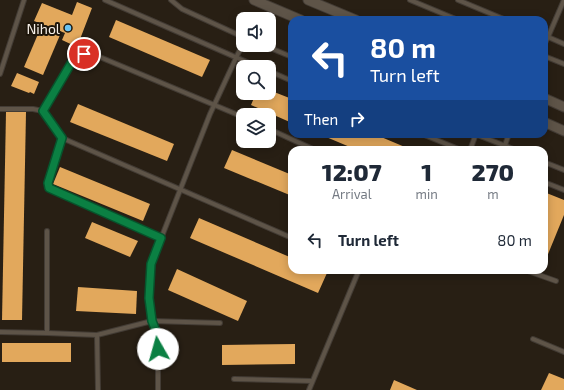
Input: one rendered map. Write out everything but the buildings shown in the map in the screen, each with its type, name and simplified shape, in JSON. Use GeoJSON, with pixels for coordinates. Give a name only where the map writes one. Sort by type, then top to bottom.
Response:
{"type":"FeatureCollection","features":[{"type":"Feature","properties":{"kind":"street"},"geometry":{"type":"LineString","coordinates":[[254,0],[292,16]]}},
{"type":"Feature","properties":{"kind":"street"},"geometry":{"type":"LineString","coordinates":[[308,0],[346,16]]}},
{"type":"Feature","properties":{"kind":"street"},"geometry":{"type":"LineString","coordinates":[[548,100],[564,107]]}},
{"type":"Feature","properties":{"kind":"street"},"geometry":{"type":"LineString","coordinates":[[548,124],[564,131]]}},
{"type":"Feature","properties":{"kind":"lane"},"geometry":{"type":"LineString","coordinates":[[0,74],[24,0]]}},
{"type":"Feature","properties":{"kind":"lane"},"geometry":{"type":"LineString","coordinates":[[106,0],[241,60]]}},
{"type":"Feature","properties":{"kind":"lane"},"geometry":{"type":"LineString","coordinates":[[171,0],[182,9],[236,33]]}},
{"type":"Feature","properties":{"kind":"lane"},"geometry":{"type":"LineString","coordinates":[[410,0],[448,16]]}},
{"type":"Feature","properties":{"kind":"lane"},"geometry":{"type":"LineString","coordinates":[[458,0],[496,16]]}},
{"type":"Feature","properties":{"kind":"lane"},"geometry":{"type":"LineString","coordinates":[[548,32],[564,0]]}},
{"type":"Feature","properties":{"kind":"lane"},"geometry":{"type":"LineString","coordinates":[[548,37],[564,44]]}},
{"type":"Feature","properties":{"kind":"lane"},"geometry":{"type":"LineString","coordinates":[[276,50],[288,55]]}},
{"type":"Feature","properties":{"kind":"lane"},"geometry":{"type":"LineString","coordinates":[[158,390],[158,336],[152,321],[149,298],[151,264],[180,189],[239,52]]}},
{"type":"Feature","properties":{"kind":"lane"},"geometry":{"type":"LineString","coordinates":[[43,111],[73,60],[84,54],[95,55],[236,115]]}},
{"type":"Feature","properties":{"kind":"lane"},"geometry":{"type":"LineString","coordinates":[[548,58],[564,64]]}},
{"type":"Feature","properties":{"kind":"lane"},"geometry":{"type":"LineString","coordinates":[[276,75],[288,79]]}},
{"type":"Feature","properties":{"kind":"lane"},"geometry":{"type":"LineString","coordinates":[[0,109],[34,109],[43,111],[62,138],[288,236]]}},
{"type":"Feature","properties":{"kind":"lane"},"geometry":{"type":"LineString","coordinates":[[276,132],[288,138]]}},
{"type":"Feature","properties":{"kind":"lane"},"geometry":{"type":"LineString","coordinates":[[62,138],[48,183],[49,188],[161,238]]}},
{"type":"Feature","properties":{"kind":"lane"},"geometry":{"type":"LineString","coordinates":[[289,138],[306,146]]}},
{"type":"Feature","properties":{"kind":"lane"},"geometry":{"type":"LineString","coordinates":[[432,138],[451,146]]}},
{"type":"Feature","properties":{"kind":"lane"},"geometry":{"type":"LineString","coordinates":[[486,138],[505,146],[508,138]]}},
{"type":"Feature","properties":{"kind":"lane"},"geometry":{"type":"LineString","coordinates":[[548,164],[564,170]]}},
{"type":"Feature","properties":{"kind":"lane"},"geometry":{"type":"LineString","coordinates":[[548,184],[564,190]]}},
{"type":"Feature","properties":{"kind":"lane"},"geometry":{"type":"LineString","coordinates":[[47,231],[47,333]]}},
{"type":"Feature","properties":{"kind":"lane"},"geometry":{"type":"LineString","coordinates":[[309,390],[356,274]]}},
{"type":"Feature","properties":{"kind":"lane"},"geometry":{"type":"LineString","coordinates":[[536,274],[556,281]]}},
{"type":"Feature","properties":{"kind":"lane"},"geometry":{"type":"LineString","coordinates":[[0,332],[97,335],[152,321],[220,323]]}},
{"type":"Feature","properties":{"kind":"lane"},"geometry":{"type":"LineString","coordinates":[[97,335],[98,390]]}},
{"type":"Feature","properties":{"kind":"lane"},"geometry":{"type":"LineString","coordinates":[[533,339],[564,352]]}},
{"type":"Feature","properties":{"kind":"lane"},"geometry":{"type":"LineString","coordinates":[[234,379],[312,381]]}},
{"type":"Feature","properties":{"kind":"place","name":"Nihol"},"geometry":{"type":"Point","coordinates":[68,28]}},
{"type":"Feature","properties":{"kind":"route"},"geometry":{"type":"LineString","coordinates":[[84,54],[73,60],[43,111],[62,138],[48,183],[49,188],[55,192],[161,238],[151,264],[149,298],[152,321],[158,336],[158,349]]}}]}
